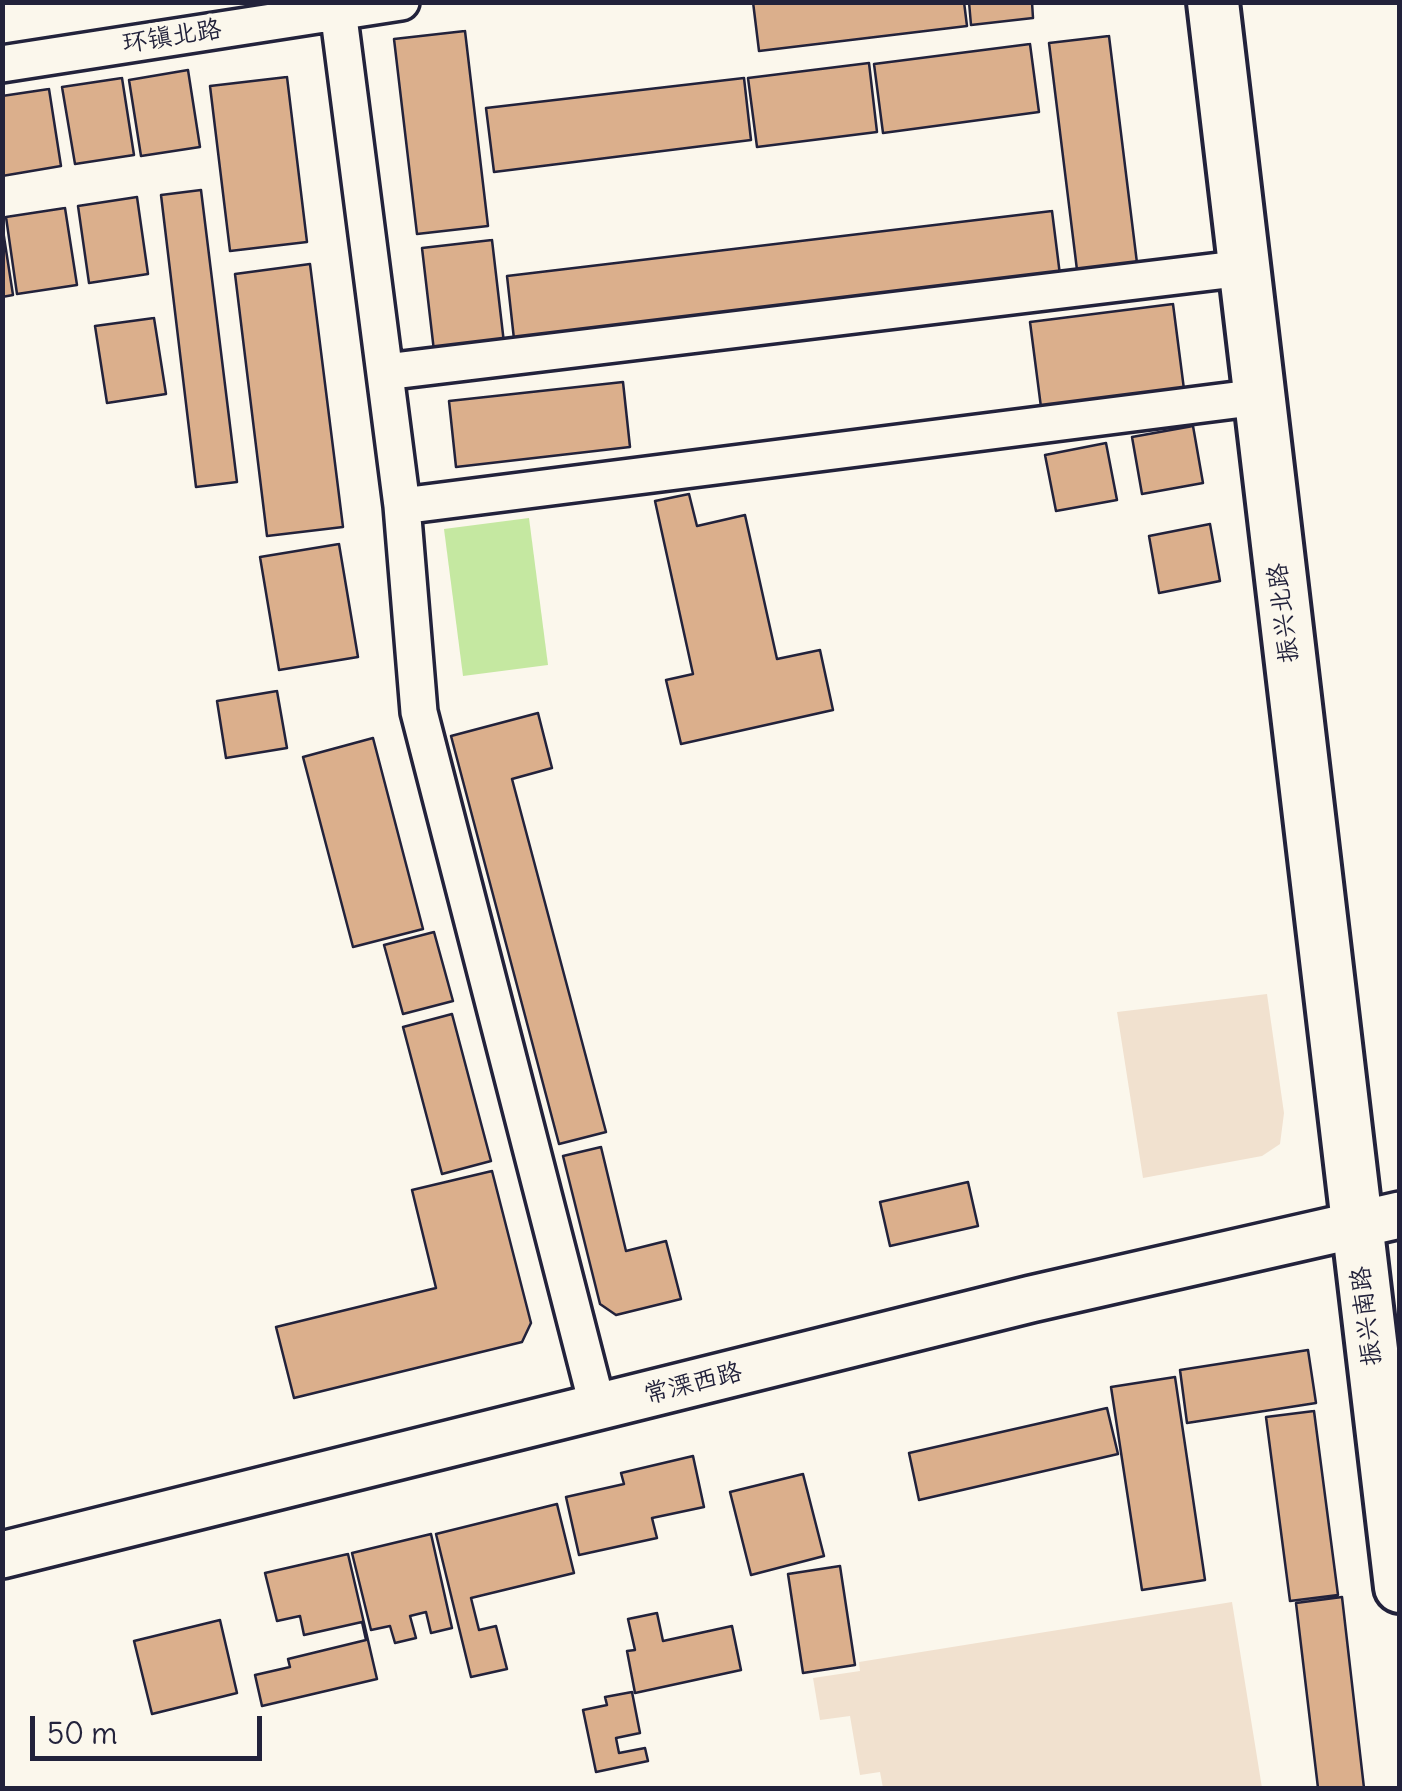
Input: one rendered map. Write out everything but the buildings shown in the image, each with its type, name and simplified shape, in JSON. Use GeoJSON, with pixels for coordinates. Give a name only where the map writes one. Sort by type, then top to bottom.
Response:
{"type":"FeatureCollection","features":[{"type":"Feature","properties":{"kind":"main road","name":"振兴北路"},"geometry":{"type":"LineString","coordinates":[[1213,2],[1259,396],[1380,1219]]}},
{"type":"Feature","properties":{"kind":"main road","name":"振兴北路"},"geometry":{"type":"LineString","coordinates":[[1232,2],[1363,1132],[1380,1219]]}},
{"type":"Feature","properties":{"kind":"main road","name":"振兴南路"},"geometry":{"type":"LineString","coordinates":[[1380,1219],[1400,1340]]}},
{"type":"Feature","properties":{"kind":"main road","name":"振兴南路"},"geometry":{"type":"LineString","coordinates":[[1380,1219],[1400,1587]]}},
{"type":"Feature","properties":{"kind":"street","name":"环镇北路"},"geometry":{"type":"LineString","coordinates":[[2,64],[338,7],[401,2]]}},
{"type":"Feature","properties":{"kind":"street"},"geometry":{"type":"LineString","coordinates":[[338,7],[402,506],[419,712],[598,1408]]}},
{"type":"Feature","properties":{"kind":"street"},"geometry":{"type":"LineString","coordinates":[[385,372],[1244,268]]}},
{"type":"Feature","properties":{"kind":"street"},"geometry":{"type":"LineString","coordinates":[[402,506],[1259,396]]}},
{"type":"Feature","properties":{"kind":"street","name":"常溧西路"},"geometry":{"type":"LineString","coordinates":[[2,1555],[1031,1299],[1380,1219]]}},
{"type":"Feature","properties":{"kind":"shaded area"},"geometry":{"type":"Polygon","coordinates":[[[1267,994],[1284,1113],[1280,1144],[1262,1156],[1143,1178],[1117,1012],[1267,994]]]}},
{"type":"Feature","properties":{"kind":"shaded area"},"geometry":{"type":"Polygon","coordinates":[[[1232,1602],[1262,1788],[883,1788],[880,1772],[860,1775],[850,1716],[820,1720],[813,1678],[860,1671],[859,1662],[1232,1602]]]}},
{"type":"Feature","properties":{"kind":"green space"},"geometry":{"type":"Polygon","coordinates":[[[529,518],[548,665],[463,676],[444,529],[529,518]]]}}]}
